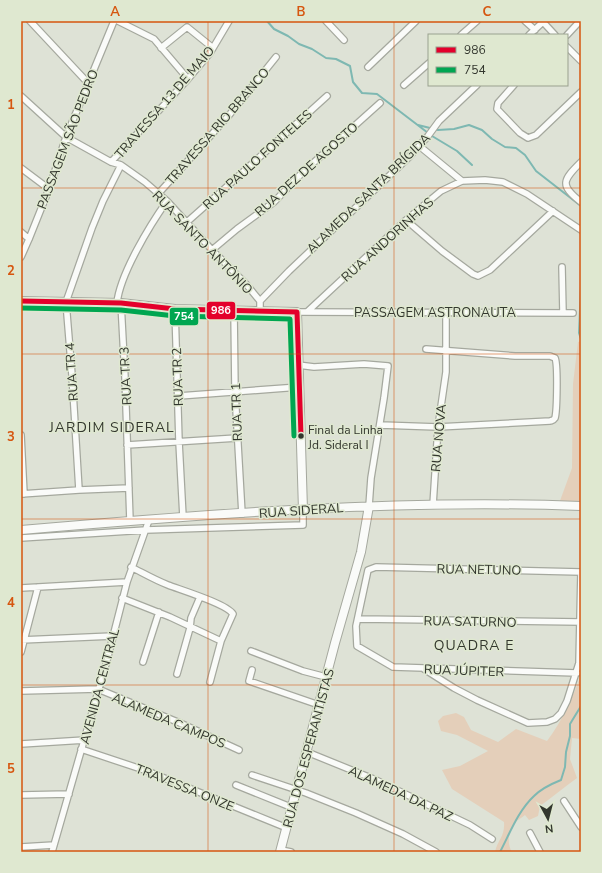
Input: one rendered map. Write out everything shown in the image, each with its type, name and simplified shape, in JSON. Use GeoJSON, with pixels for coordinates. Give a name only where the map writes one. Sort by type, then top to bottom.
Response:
{"type":"FeatureCollection","features":[{"type":"Feature","properties":{"kind":"main road"},"geometry":{"type":"LineString","coordinates":[[21,301],[119,303],[175,309],[296,312],[303,510]]}},
{"type":"Feature","properties":{"kind":"main road","name":"RUA SIDERAL"},"geometry":{"type":"LineString","coordinates":[[21,530],[183,517],[369,506],[474,504],[581,506]]}},
{"type":"Feature","properties":{"kind":"main road","name":"RUA DOS ESPERANTISTAS"},"geometry":{"type":"LineString","coordinates":[[281,851],[335,643],[361,552],[369,506]]}},
{"type":"Feature","properties":{"kind":"street"},"geometry":{"type":"LineString","coordinates":[[30,21],[88,82]]}},
{"type":"Feature","properties":{"kind":"street","name":"PASSAGEM SÃO PEDRO"},"geometry":{"type":"LineString","coordinates":[[21,256],[30,239],[49,189],[66,137],[114,21]]}},
{"type":"Feature","properties":{"kind":"street"},"geometry":{"type":"LineString","coordinates":[[118,21],[154,39],[188,79]]}},
{"type":"Feature","properties":{"kind":"street","name":"TRAVESSA 13 DE MAIO"},"geometry":{"type":"LineString","coordinates":[[111,162],[188,79],[213,48],[228,21]]}},
{"type":"Feature","properties":{"kind":"street"},"geometry":{"type":"LineString","coordinates":[[326,21],[344,40]]}},
{"type":"Feature","properties":{"kind":"street"},"geometry":{"type":"LineString","coordinates":[[368,67],[416,21]]}},
{"type":"Feature","properties":{"kind":"street"},"geometry":{"type":"LineString","coordinates":[[462,34],[477,21]]}},
{"type":"Feature","properties":{"kind":"street"},"geometry":{"type":"LineString","coordinates":[[526,21],[535,30]]}},
{"type":"Feature","properties":{"kind":"street"},"geometry":{"type":"LineString","coordinates":[[568,34],[580,21]]}},
{"type":"Feature","properties":{"kind":"street"},"geometry":{"type":"LineString","coordinates":[[531,34],[543,22],[554,34]]}},
{"type":"Feature","properties":{"kind":"street"},"geometry":{"type":"LineString","coordinates":[[161,48],[187,27],[213,48]]}},
{"type":"Feature","properties":{"kind":"street"},"geometry":{"type":"LineString","coordinates":[[568,48],[581,61]]}},
{"type":"Feature","properties":{"kind":"street","name":"TRAVESSA RIO BRANCO"},"geometry":{"type":"LineString","coordinates":[[158,194],[230,114],[276,57]]}},
{"type":"Feature","properties":{"kind":"street"},"geometry":{"type":"LineString","coordinates":[[404,85],[428,64]]}},
{"type":"Feature","properties":{"kind":"street","name":"ALAMEDA SANTA BRÍGIDA"},"geometry":{"type":"LineString","coordinates":[[260,301],[324,236],[409,157],[439,121],[476,86]]}},
{"type":"Feature","properties":{"kind":"street"},"geometry":{"type":"LineString","coordinates":[[513,86],[498,103],[498,111],[528,138],[533,137],[581,92]]}},
{"type":"Feature","properties":{"kind":"street","name":"RUA SANTO ANTÔNIO"},"geometry":{"type":"LineString","coordinates":[[21,96],[66,137],[111,162],[121,165],[167,201],[246,284],[260,301],[260,311]]}},
{"type":"Feature","properties":{"kind":"street","name":"RUA PAULO FONTELES"},"geometry":{"type":"LineString","coordinates":[[186,222],[326,96]]}},
{"type":"Feature","properties":{"kind":"street","name":"RUA DEZ DE AGOSTO"},"geometry":{"type":"LineString","coordinates":[[212,250],[236,229],[274,202],[302,172],[380,103]]}},
{"type":"Feature","properties":{"kind":"street"},"geometry":{"type":"LineString","coordinates":[[423,149],[462,181]]}},
{"type":"Feature","properties":{"kind":"street"},"geometry":{"type":"LineString","coordinates":[[580,163],[568,175],[566,186],[567,190],[581,202]]}},
{"type":"Feature","properties":{"kind":"street","name":"TRAVESSA 13 DE MAIO"},"geometry":{"type":"LineString","coordinates":[[66,302],[92,228],[103,201],[121,165]]}},
{"type":"Feature","properties":{"kind":"street"},"geometry":{"type":"LineString","coordinates":[[21,168],[49,189]]}},
{"type":"Feature","properties":{"kind":"street","name":"RUA ANDORINHAS"},"geometry":{"type":"LineString","coordinates":[[307,312],[406,220],[441,191],[462,181],[480,180],[503,182],[527,194],[581,230]]}},
{"type":"Feature","properties":{"kind":"street","name":"TRAVESSA RIO BRANCO"},"geometry":{"type":"LineString","coordinates":[[119,303],[119,292],[133,258],[153,222],[167,201]]}},
{"type":"Feature","properties":{"kind":"street"},"geometry":{"type":"LineString","coordinates":[[406,220],[442,251],[473,274],[478,276],[490,270],[553,211]]}},
{"type":"Feature","properties":{"kind":"street"},"geometry":{"type":"LineString","coordinates":[[21,232],[30,239]]}},
{"type":"Feature","properties":{"kind":"street"},"geometry":{"type":"LineString","coordinates":[[562,267],[563,313]]}},
{"type":"Feature","properties":{"kind":"street","name":"RUA TR 4"},"geometry":{"type":"LineString","coordinates":[[66,302],[79,490]]}},
{"type":"Feature","properties":{"kind":"street","name":"RUA TR 3"},"geometry":{"type":"LineString","coordinates":[[119,303],[128,445],[130,521]]}},
{"type":"Feature","properties":{"kind":"street","name":"RUA TR 2"},"geometry":{"type":"LineString","coordinates":[[175,309],[183,517]]}},
{"type":"Feature","properties":{"kind":"street","name":"RUA TR 1"},"geometry":{"type":"LineString","coordinates":[[234,310],[235,392],[242,514]]}},
{"type":"Feature","properties":{"kind":"street","name":"PASSAGEM ASTRONAUTA"},"geometry":{"type":"LineString","coordinates":[[296,312],[574,313]]}},
{"type":"Feature","properties":{"kind":"street","name":"RUA NOVA"},"geometry":{"type":"LineString","coordinates":[[433,505],[438,427],[446,372],[446,312]]}},
{"type":"Feature","properties":{"kind":"street"},"geometry":{"type":"LineString","coordinates":[[380,425],[438,427],[553,420],[555,416],[555,358],[550,356],[488,354],[426,349]]}},
{"type":"Feature","properties":{"kind":"street"},"geometry":{"type":"LineString","coordinates":[[298,365],[314,367],[364,364],[388,366],[371,478],[369,506]]}},
{"type":"Feature","properties":{"kind":"street"},"geometry":{"type":"LineString","coordinates":[[178,396],[299,387]]}},
{"type":"Feature","properties":{"kind":"street"},"geometry":{"type":"LineString","coordinates":[[21,435],[22,494],[129,488]]}},
{"type":"Feature","properties":{"kind":"street"},"geometry":{"type":"LineString","coordinates":[[128,445],[237,438]]}},
{"type":"Feature","properties":{"kind":"street"},"geometry":{"type":"LineString","coordinates":[[21,538],[146,530],[304,525],[303,510]]}},
{"type":"Feature","properties":{"kind":"street","name":"AVENIDA CENTRAL"},"geometry":{"type":"LineString","coordinates":[[52,852],[81,749],[85,740],[131,567],[149,520]]}},
{"type":"Feature","properties":{"kind":"street"},"geometry":{"type":"LineString","coordinates":[[131,567],[167,585],[220,605],[232,612],[233,614],[221,642],[210,682]]}},
{"type":"Feature","properties":{"kind":"street","name":"RUA NETUNO"},"geometry":{"type":"LineString","coordinates":[[358,619],[368,570],[376,567],[581,572]]}},
{"type":"Feature","properties":{"kind":"street"},"geometry":{"type":"LineString","coordinates":[[424,668],[454,688],[528,723],[547,722],[557,717],[561,713],[567,701],[577,673],[580,659],[581,572]]}},
{"type":"Feature","properties":{"kind":"street"},"geometry":{"type":"LineString","coordinates":[[21,588],[127,582]]}},
{"type":"Feature","properties":{"kind":"street"},"geometry":{"type":"LineString","coordinates":[[21,652],[22,640],[38,587]]}},
{"type":"Feature","properties":{"kind":"street"},"geometry":{"type":"LineString","coordinates":[[176,674],[190,628],[191,618],[200,597]]}},
{"type":"Feature","properties":{"kind":"street"},"geometry":{"type":"LineString","coordinates":[[122,598],[159,612],[221,642]]}},
{"type":"Feature","properties":{"kind":"street"},"geometry":{"type":"LineString","coordinates":[[143,662],[159,612]]}},
{"type":"Feature","properties":{"kind":"street","name":"RUA SATURNO"},"geometry":{"type":"LineString","coordinates":[[358,619],[581,622]]}},
{"type":"Feature","properties":{"kind":"street","name":"RUA JÚPITER"},"geometry":{"type":"LineString","coordinates":[[358,619],[356,626],[357,646],[393,667],[577,673]]}},
{"type":"Feature","properties":{"kind":"street"},"geometry":{"type":"LineString","coordinates":[[22,640],[113,636]]}},
{"type":"Feature","properties":{"kind":"street"},"geometry":{"type":"LineString","coordinates":[[251,651],[303,671],[326,677]]}},
{"type":"Feature","properties":{"kind":"street"},"geometry":{"type":"LineString","coordinates":[[252,670],[249,681],[319,704]]}},
{"type":"Feature","properties":{"kind":"street"},"geometry":{"type":"LineString","coordinates":[[21,691],[98,689]]}},
{"type":"Feature","properties":{"kind":"street","name":"ALAMEDA CAMPOS"},"geometry":{"type":"LineString","coordinates":[[98,689],[180,723],[239,750]]}},
{"type":"Feature","properties":{"kind":"street"},"geometry":{"type":"LineString","coordinates":[[21,744],[85,740]]}},
{"type":"Feature","properties":{"kind":"street","name":"TRAVESSA ONZE"},"geometry":{"type":"LineString","coordinates":[[81,749],[147,770],[287,828]]}},
{"type":"Feature","properties":{"kind":"street","name":"ALAMEDA DA PAZ"},"geometry":{"type":"LineString","coordinates":[[307,752],[376,780],[470,825],[492,838]]}},
{"type":"Feature","properties":{"kind":"street"},"geometry":{"type":"LineString","coordinates":[[252,775],[297,790],[381,824],[436,852]]}},
{"type":"Feature","properties":{"kind":"street"},"geometry":{"type":"LineString","coordinates":[[236,785],[293,808]]}},
{"type":"Feature","properties":{"kind":"street"},"geometry":{"type":"LineString","coordinates":[[21,795],[69,794]]}},
{"type":"Feature","properties":{"kind":"street"},"geometry":{"type":"LineString","coordinates":[[564,801],[581,827]]}},
{"type":"Feature","properties":{"kind":"street"},"geometry":{"type":"LineString","coordinates":[[530,833],[540,852]]}},
{"type":"Feature","properties":{"kind":"street"},"geometry":{"type":"LineString","coordinates":[[21,847],[54,845]]}},
{"type":"Feature","properties":{"kind":"street"},"geometry":{"type":"LineString","coordinates":[[281,851],[291,852]]}},
{"type":"Feature","properties":{"kind":"shaded area"},"geometry":{"type":"Polygon","coordinates":[[[581,341],[581,509],[557,509],[572,468],[573,384],[578,342],[581,341]]]}},
{"type":"Feature","properties":{"kind":"shaded area"},"geometry":{"type":"Polygon","coordinates":[[[581,675],[581,739],[572,738],[570,759],[577,778],[540,806],[538,816],[529,820],[525,815],[514,823],[510,830],[509,838],[509,846],[512,852],[495,852],[502,835],[504,822],[452,789],[442,770],[460,766],[488,751],[457,735],[441,731],[438,721],[443,716],[456,713],[464,717],[471,730],[498,742],[516,729],[547,741],[566,710],[581,675]]]}},
{"type":"Feature","properties":{"kind":"waterway"},"geometry":{"type":"LineString","coordinates":[[267,21],[274,29],[288,36],[299,44],[312,49],[326,58],[336,59],[350,66],[353,82],[362,93],[377,94],[432,136],[457,151],[472,165]]}},
{"type":"Feature","properties":{"kind":"waterway"},"geometry":{"type":"LineString","coordinates":[[418,125],[438,130],[454,129],[469,125],[482,130],[492,139],[505,147],[516,148],[525,155],[536,171],[581,206]]}},
{"type":"Feature","properties":{"kind":"waterway"},"geometry":{"type":"LineString","coordinates":[[581,286],[579,333],[581,339]]}},
{"type":"Feature","properties":{"kind":"waterway"},"geometry":{"type":"LineString","coordinates":[[500,852],[515,822],[528,802],[537,793],[561,780],[565,767],[566,752],[570,736],[570,724],[581,706]]}},
{"type":"Feature","properties":{"kind":"transit line","name":"986"},"geometry":{"type":"LineString","coordinates":[[21,301],[121,303],[175,309],[297,312],[301,436]]}},
{"type":"Feature","properties":{"kind":"transit line","name":"754"},"geometry":{"type":"LineString","coordinates":[[21,308],[121,310],[175,316],[290,319],[294,436]]}},
{"type":"Feature","properties":{"kind":"place","name":"Final da Linha Jd. Sideral I"},"geometry":{"type":"Point","coordinates":[301,436]}},
{"type":"Feature","properties":{"kind":"district","name":"JARDIM SIDERAL"},"geometry":{"type":"Point","coordinates":[112,427]}},
{"type":"Feature","properties":{"kind":"district","name":"QUADRA E"},"geometry":{"type":"Point","coordinates":[474,645]}}]}
